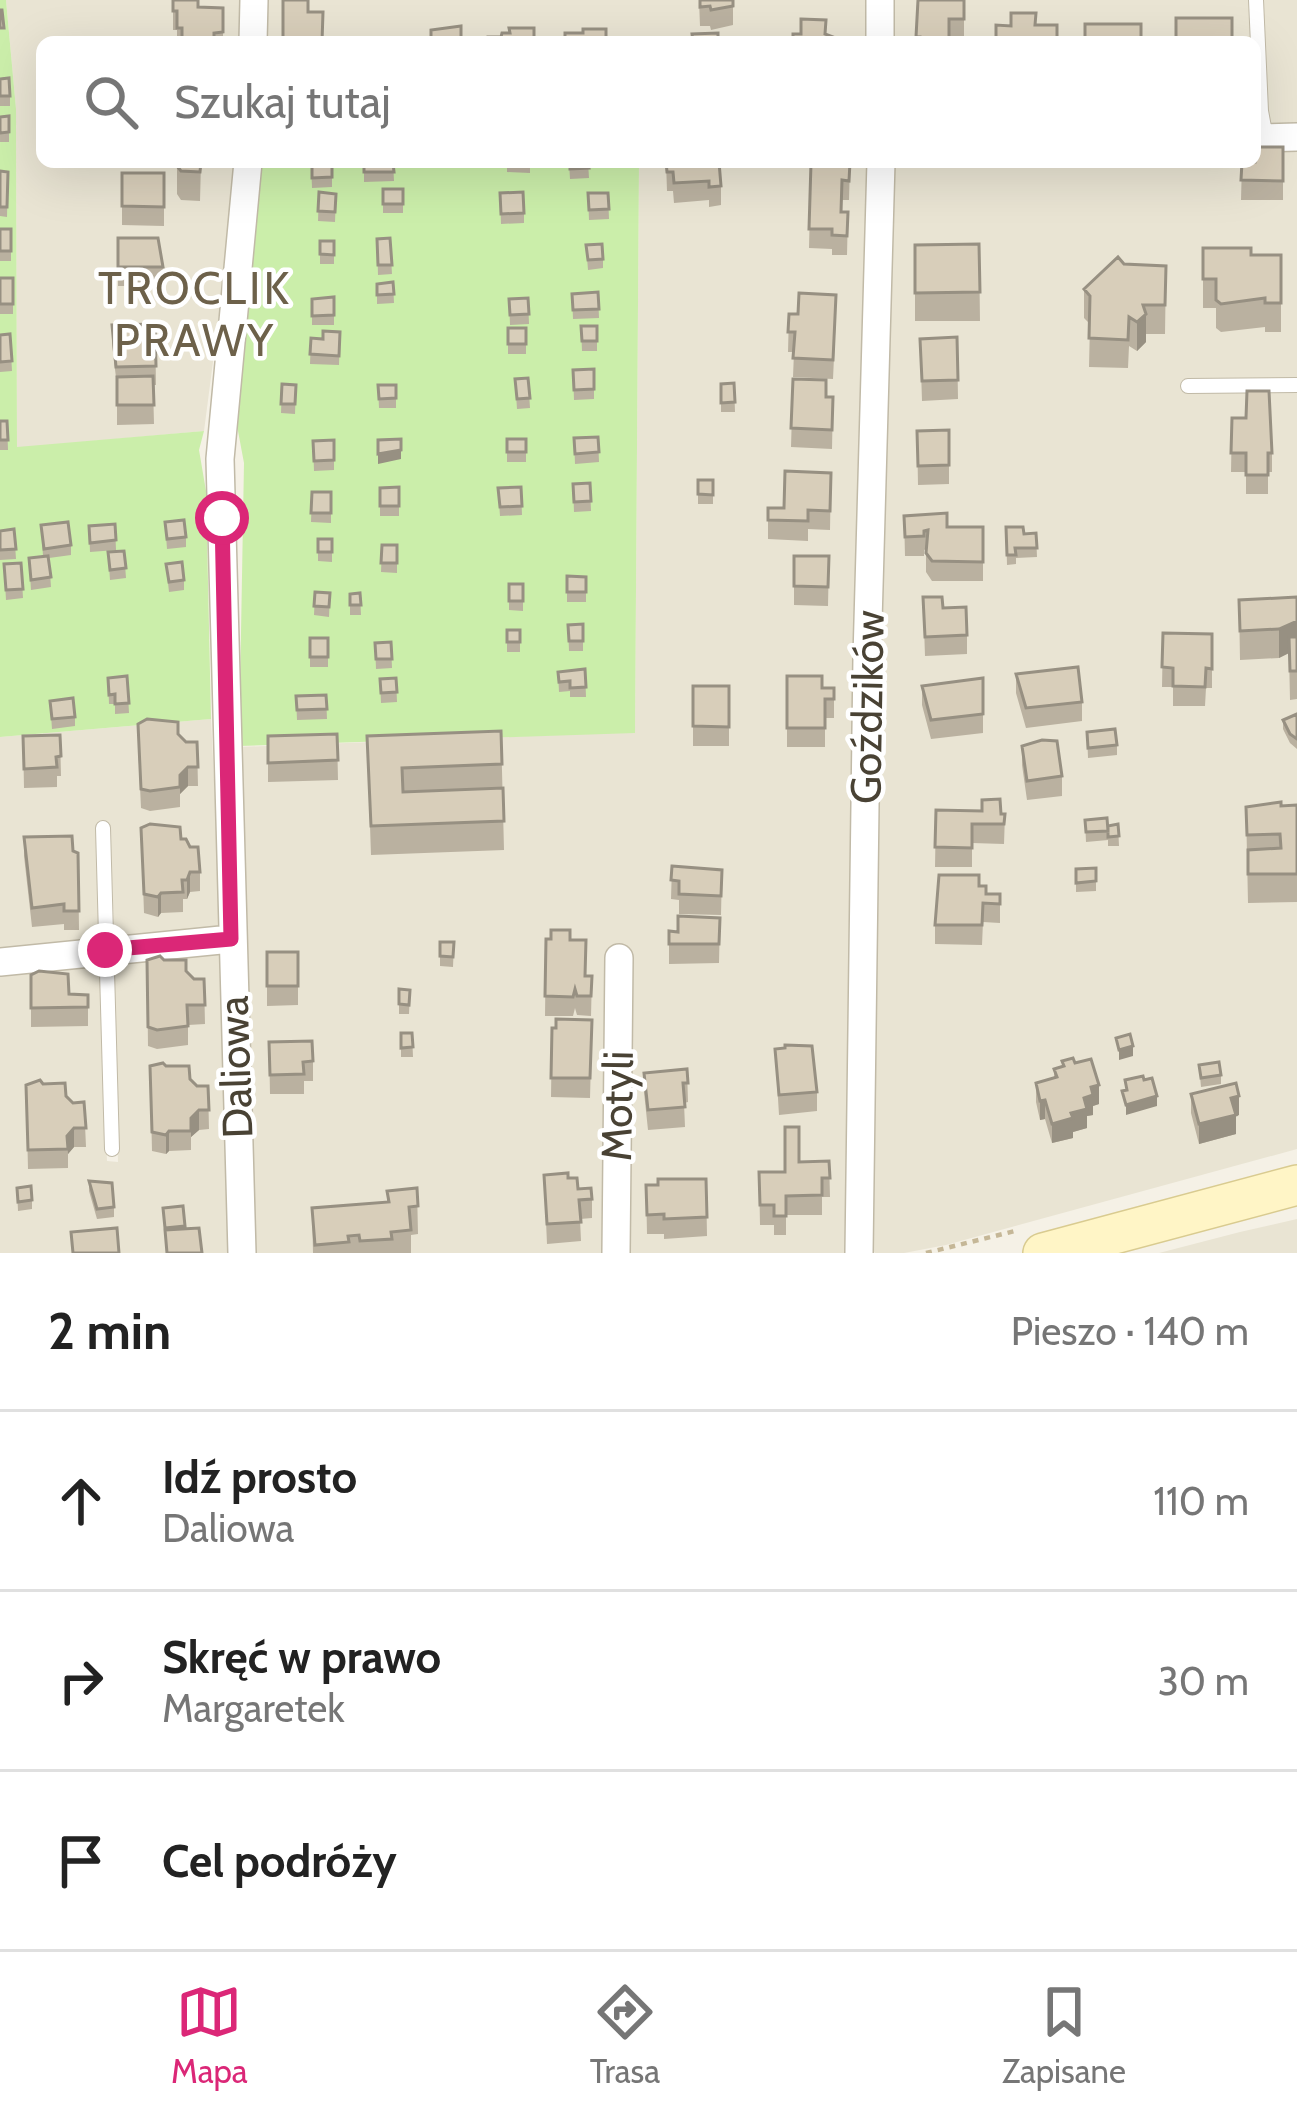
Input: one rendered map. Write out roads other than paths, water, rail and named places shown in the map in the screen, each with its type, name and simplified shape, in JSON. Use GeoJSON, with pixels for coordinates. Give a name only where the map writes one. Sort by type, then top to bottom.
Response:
{"type":"FeatureCollection","features":[{"type":"Feature","properties":{"kind":"street"},"geometry":{"type":"LineString","coordinates":[[253,36],[254,0]]}},
{"type":"Feature","properties":{"kind":"street"},"geometry":{"type":"LineString","coordinates":[[880,0],[880,36]]}},
{"type":"Feature","properties":{"kind":"street"},"geometry":{"type":"LineString","coordinates":[[1261,138],[1297,137]]}},
{"type":"Feature","properties":{"kind":"street","name":"Daliowa"},"geometry":{"type":"LineString","coordinates":[[242,1253],[220,459],[247,168]]}},
{"type":"Feature","properties":{"kind":"street","name":"Goździków"},"geometry":{"type":"LineString","coordinates":[[859,1253],[867,657],[881,168]]}},
{"type":"Feature","properties":{"kind":"street"},"geometry":{"type":"LineString","coordinates":[[0,962],[231,939]]}},
{"type":"Feature","properties":{"kind":"street","name":"Motyli"},"geometry":{"type":"LineString","coordinates":[[616,1253],[619,958]]}},
{"type":"Feature","properties":{"kind":"street"},"geometry":{"type":"LineString","coordinates":[[1043,1253],[1297,1185]]}},
{"type":"Feature","properties":{"kind":"lane"},"geometry":{"type":"LineString","coordinates":[[1256,0],[1257,36]]}},
{"type":"Feature","properties":{"kind":"lane"},"geometry":{"type":"LineString","coordinates":[[1188,386],[1297,385]]}},
{"type":"Feature","properties":{"kind":"lane"},"geometry":{"type":"LineString","coordinates":[[103,828],[112,1148]]}},
{"type":"Feature","properties":{"kind":"district","name":"TROCLIK PRAWY"},"geometry":{"type":"Point","coordinates":[195,314]}}]}
